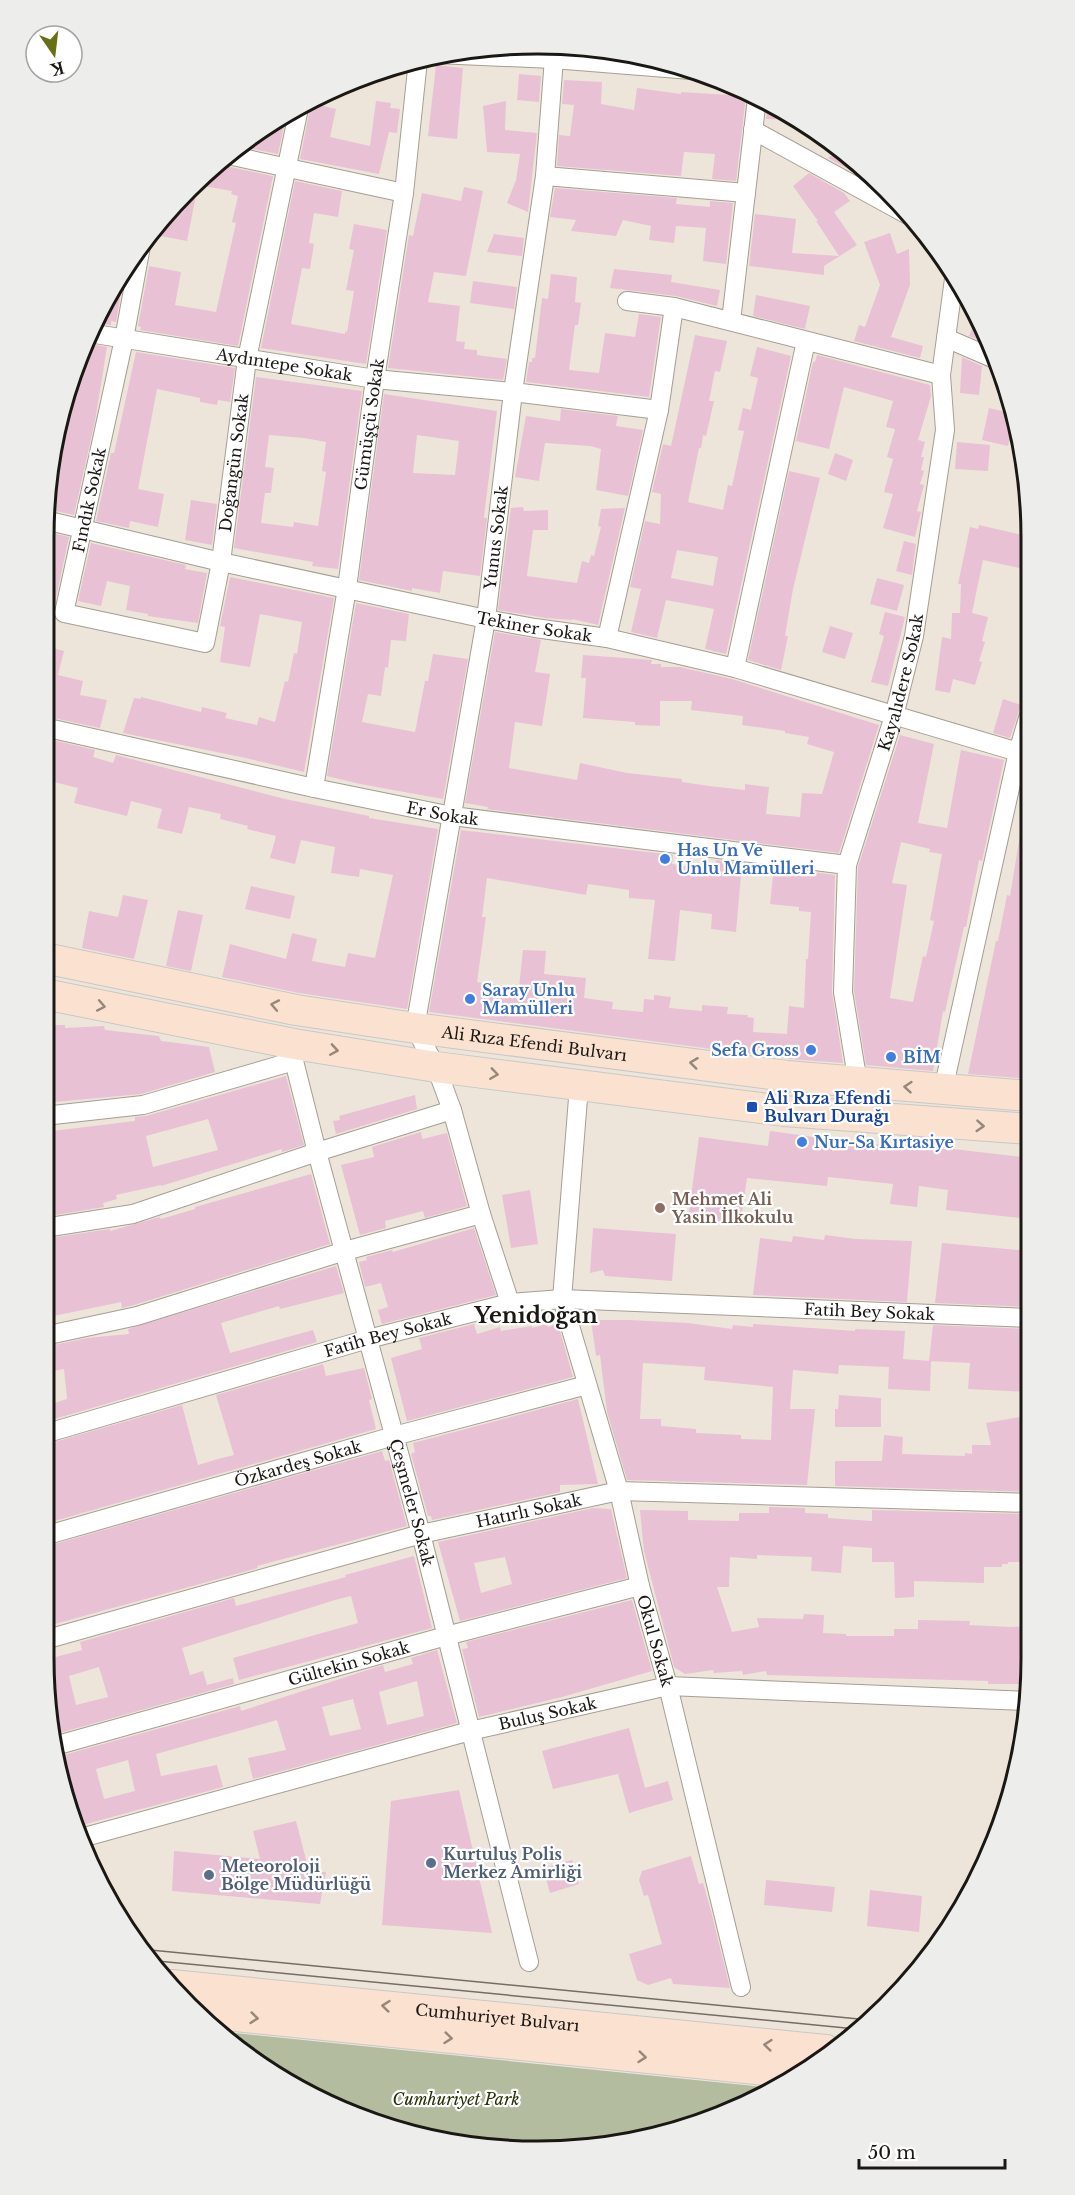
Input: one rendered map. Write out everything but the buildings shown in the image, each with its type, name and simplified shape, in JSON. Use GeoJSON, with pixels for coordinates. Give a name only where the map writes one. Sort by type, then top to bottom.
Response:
{"type":"FeatureCollection","features":[{"type":"Feature","properties":{"kind":"main road","name":"Ali Rıza Efendi Bulvarı"},"geometry":{"type":"LineString","coordinates":[[54,960],[296,1010],[416,1028],[787,1076],[1021,1095]]}},
{"type":"Feature","properties":{"kind":"main road"},"geometry":{"type":"LineString","coordinates":[[54,996],[294,1053],[436,1066],[784,1111],[1021,1128]]}},
{"type":"Feature","properties":{"kind":"main road","name":"Cumhuriyet Bulvarı"},"geometry":{"type":"LineString","coordinates":[[184,1986],[820,2049]]}},
{"type":"Feature","properties":{"kind":"main road","name":"Cumhuriyet Bulvarı"},"geometry":{"type":"LineString","coordinates":[[211,2014],[786,2072]]}},
{"type":"Feature","properties":{"kind":"street","name":"Yunus Sokak"},"geometry":{"type":"LineString","coordinates":[[416,1028],[486,619],[513,392],[545,176],[554,55]]}},
{"type":"Feature","properties":{"kind":"street","name":"Gümüşçü Sokak"},"geometry":{"type":"LineString","coordinates":[[315,789],[347,588],[375,379],[404,193],[417,69]]}},
{"type":"Feature","properties":{"kind":"street"},"geometry":{"type":"LineString","coordinates":[[731,321],[756,107]]}},
{"type":"Feature","properties":{"kind":"street","name":"Doğangün Sokak"},"geometry":{"type":"LineString","coordinates":[[205,642],[221,562],[247,359],[296,119]]}},
{"type":"Feature","properties":{"kind":"street"},"geometry":{"type":"LineString","coordinates":[[753,130],[885,203]]}},
{"type":"Feature","properties":{"kind":"street"},"geometry":{"type":"LineString","coordinates":[[239,157],[404,193]]}},
{"type":"Feature","properties":{"kind":"street"},"geometry":{"type":"LineString","coordinates":[[545,176],[746,193]]}},
{"type":"Feature","properties":{"kind":"street","name":"Fındık Sokak"},"geometry":{"type":"LineString","coordinates":[[137,266],[124,339],[64,613],[205,642]]}},
{"type":"Feature","properties":{"kind":"street","name":"Kayalıdere Sokak"},"geometry":{"type":"LineString","coordinates":[[858,1083],[843,992],[848,865],[894,716],[914,636],[945,430],[941,375],[952,290]]}},
{"type":"Feature","properties":{"kind":"street"},"geometry":{"type":"LineString","coordinates":[[627,301],[674,307],[941,375]]}},
{"type":"Feature","properties":{"kind":"street"},"geometry":{"type":"LineString","coordinates":[[607,638],[659,410],[674,307]]}},
{"type":"Feature","properties":{"kind":"street","name":"Aydıntepe Sokak"},"geometry":{"type":"LineString","coordinates":[[99,335],[375,379],[513,392],[659,410]]}},
{"type":"Feature","properties":{"kind":"street"},"geometry":{"type":"LineString","coordinates":[[946,338],[985,355]]}},
{"type":"Feature","properties":{"kind":"street"},"geometry":{"type":"LineString","coordinates":[[735,668],[806,341]]}},
{"type":"Feature","properties":{"kind":"street","name":"Tekiner Sokak"},"geometry":{"type":"LineString","coordinates":[[54,522],[221,562],[486,619],[607,638],[735,668],[1021,751]]}},
{"type":"Feature","properties":{"kind":"street","name":"Er Sokak"},"geometry":{"type":"LineString","coordinates":[[54,729],[315,789],[453,816],[848,865]]}},
{"type":"Feature","properties":{"kind":"street"},"geometry":{"type":"LineString","coordinates":[[943,1090],[1021,760]]}},
{"type":"Feature","properties":{"kind":"street"},"geometry":{"type":"LineString","coordinates":[[416,1028],[436,1066],[452,1110],[481,1214],[510,1303]]}},
{"type":"Feature","properties":{"kind":"street"},"geometry":{"type":"LineString","coordinates":[[54,1115],[142,1105],[294,1053]]}},
{"type":"Feature","properties":{"kind":"street","name":"Çeşmeler Sokak"},"geometry":{"type":"LineString","coordinates":[[294,1053],[317,1152],[420,1534],[529,1962]]}},
{"type":"Feature","properties":{"kind":"street"},"geometry":{"type":"LineString","coordinates":[[562,1299],[579,1086]]}},
{"type":"Feature","properties":{"kind":"street"},"geometry":{"type":"LineString","coordinates":[[54,1226],[133,1214],[317,1152],[452,1110]]}},
{"type":"Feature","properties":{"kind":"street"},"geometry":{"type":"LineString","coordinates":[[54,1334],[137,1316],[345,1251],[481,1214]]}},
{"type":"Feature","properties":{"kind":"street","name":"Fatih Bey Sokak"},"geometry":{"type":"LineString","coordinates":[[54,1431],[368,1339],[510,1303],[562,1299],[1021,1318]]}},
{"type":"Feature","properties":{"kind":"street","name":"Okul Sokak"},"geometry":{"type":"LineString","coordinates":[[562,1299],[619,1491],[640,1586],[668,1686],[741,1987]]}},
{"type":"Feature","properties":{"kind":"street","name":"Özkardeş Sokak"},"geometry":{"type":"LineString","coordinates":[[54,1533],[394,1436],[587,1385]]}},
{"type":"Feature","properties":{"kind":"street","name":"Hatırlı Sokak"},"geometry":{"type":"LineString","coordinates":[[54,1637],[420,1534],[619,1491],[1021,1503]]}},
{"type":"Feature","properties":{"kind":"street","name":"Gültekin Sokak"},"geometry":{"type":"LineString","coordinates":[[62,1744],[446,1636],[640,1586]]}},
{"type":"Feature","properties":{"kind":"street","name":"Buluş Sokak"},"geometry":{"type":"LineString","coordinates":[[88,1836],[470,1731],[668,1686],[1019,1701]]}},
{"type":"Feature","properties":{"kind":"green space","name":"Cumhuriyet Park"},"geometry":{"type":"Polygon","coordinates":[[[233,2033],[759,2087],[693,2115],[632,2132],[601,2137],[538,2141],[474,2137],[412,2125],[352,2104],[269,2060],[233,2033]]]}},
{"type":"Feature","properties":{"kind":"tram line"},"geometry":{"type":"LineString","coordinates":[[153,1950],[858,2019]]}},
{"type":"Feature","properties":{"kind":"tram line"},"geometry":{"type":"LineString","coordinates":[[162,1961],[847,2028]]}},
{"type":"Feature","properties":{"kind":"place","name":"Has Un Ve Unlu Mamülleri"},"geometry":{"type":"Point","coordinates":[665,859]}},
{"type":"Feature","properties":{"kind":"place","name":"Saray Unlu Mamülleri"},"geometry":{"type":"Point","coordinates":[470,999]}},
{"type":"Feature","properties":{"kind":"place","name":"Sefa Gross"},"geometry":{"type":"Point","coordinates":[811,1050]}},
{"type":"Feature","properties":{"kind":"place","name":"BİM"},"geometry":{"type":"Point","coordinates":[891,1057]}},
{"type":"Feature","properties":{"kind":"place","name":"Ali Rıza Efendi Bulvarı Durağı"},"geometry":{"type":"Point","coordinates":[752,1107]}},
{"type":"Feature","properties":{"kind":"place","name":"Nur-Sa Kırtasiye"},"geometry":{"type":"Point","coordinates":[802,1142]}},
{"type":"Feature","properties":{"kind":"place","name":"Mehmet Ali Yasin İlkokulu"},"geometry":{"type":"Point","coordinates":[660,1208]}},
{"type":"Feature","properties":{"kind":"place","name":"Kurtuluş Polis Merkez Amirliği"},"geometry":{"type":"Point","coordinates":[431,1863]}},
{"type":"Feature","properties":{"kind":"place","name":"Meteoroloji Bölge Müdürlüğü"},"geometry":{"type":"Point","coordinates":[209,1875]}},
{"type":"Feature","properties":{"kind":"district","name":"Yenidoğan"},"geometry":{"type":"Point","coordinates":[536,1315]}}]}
